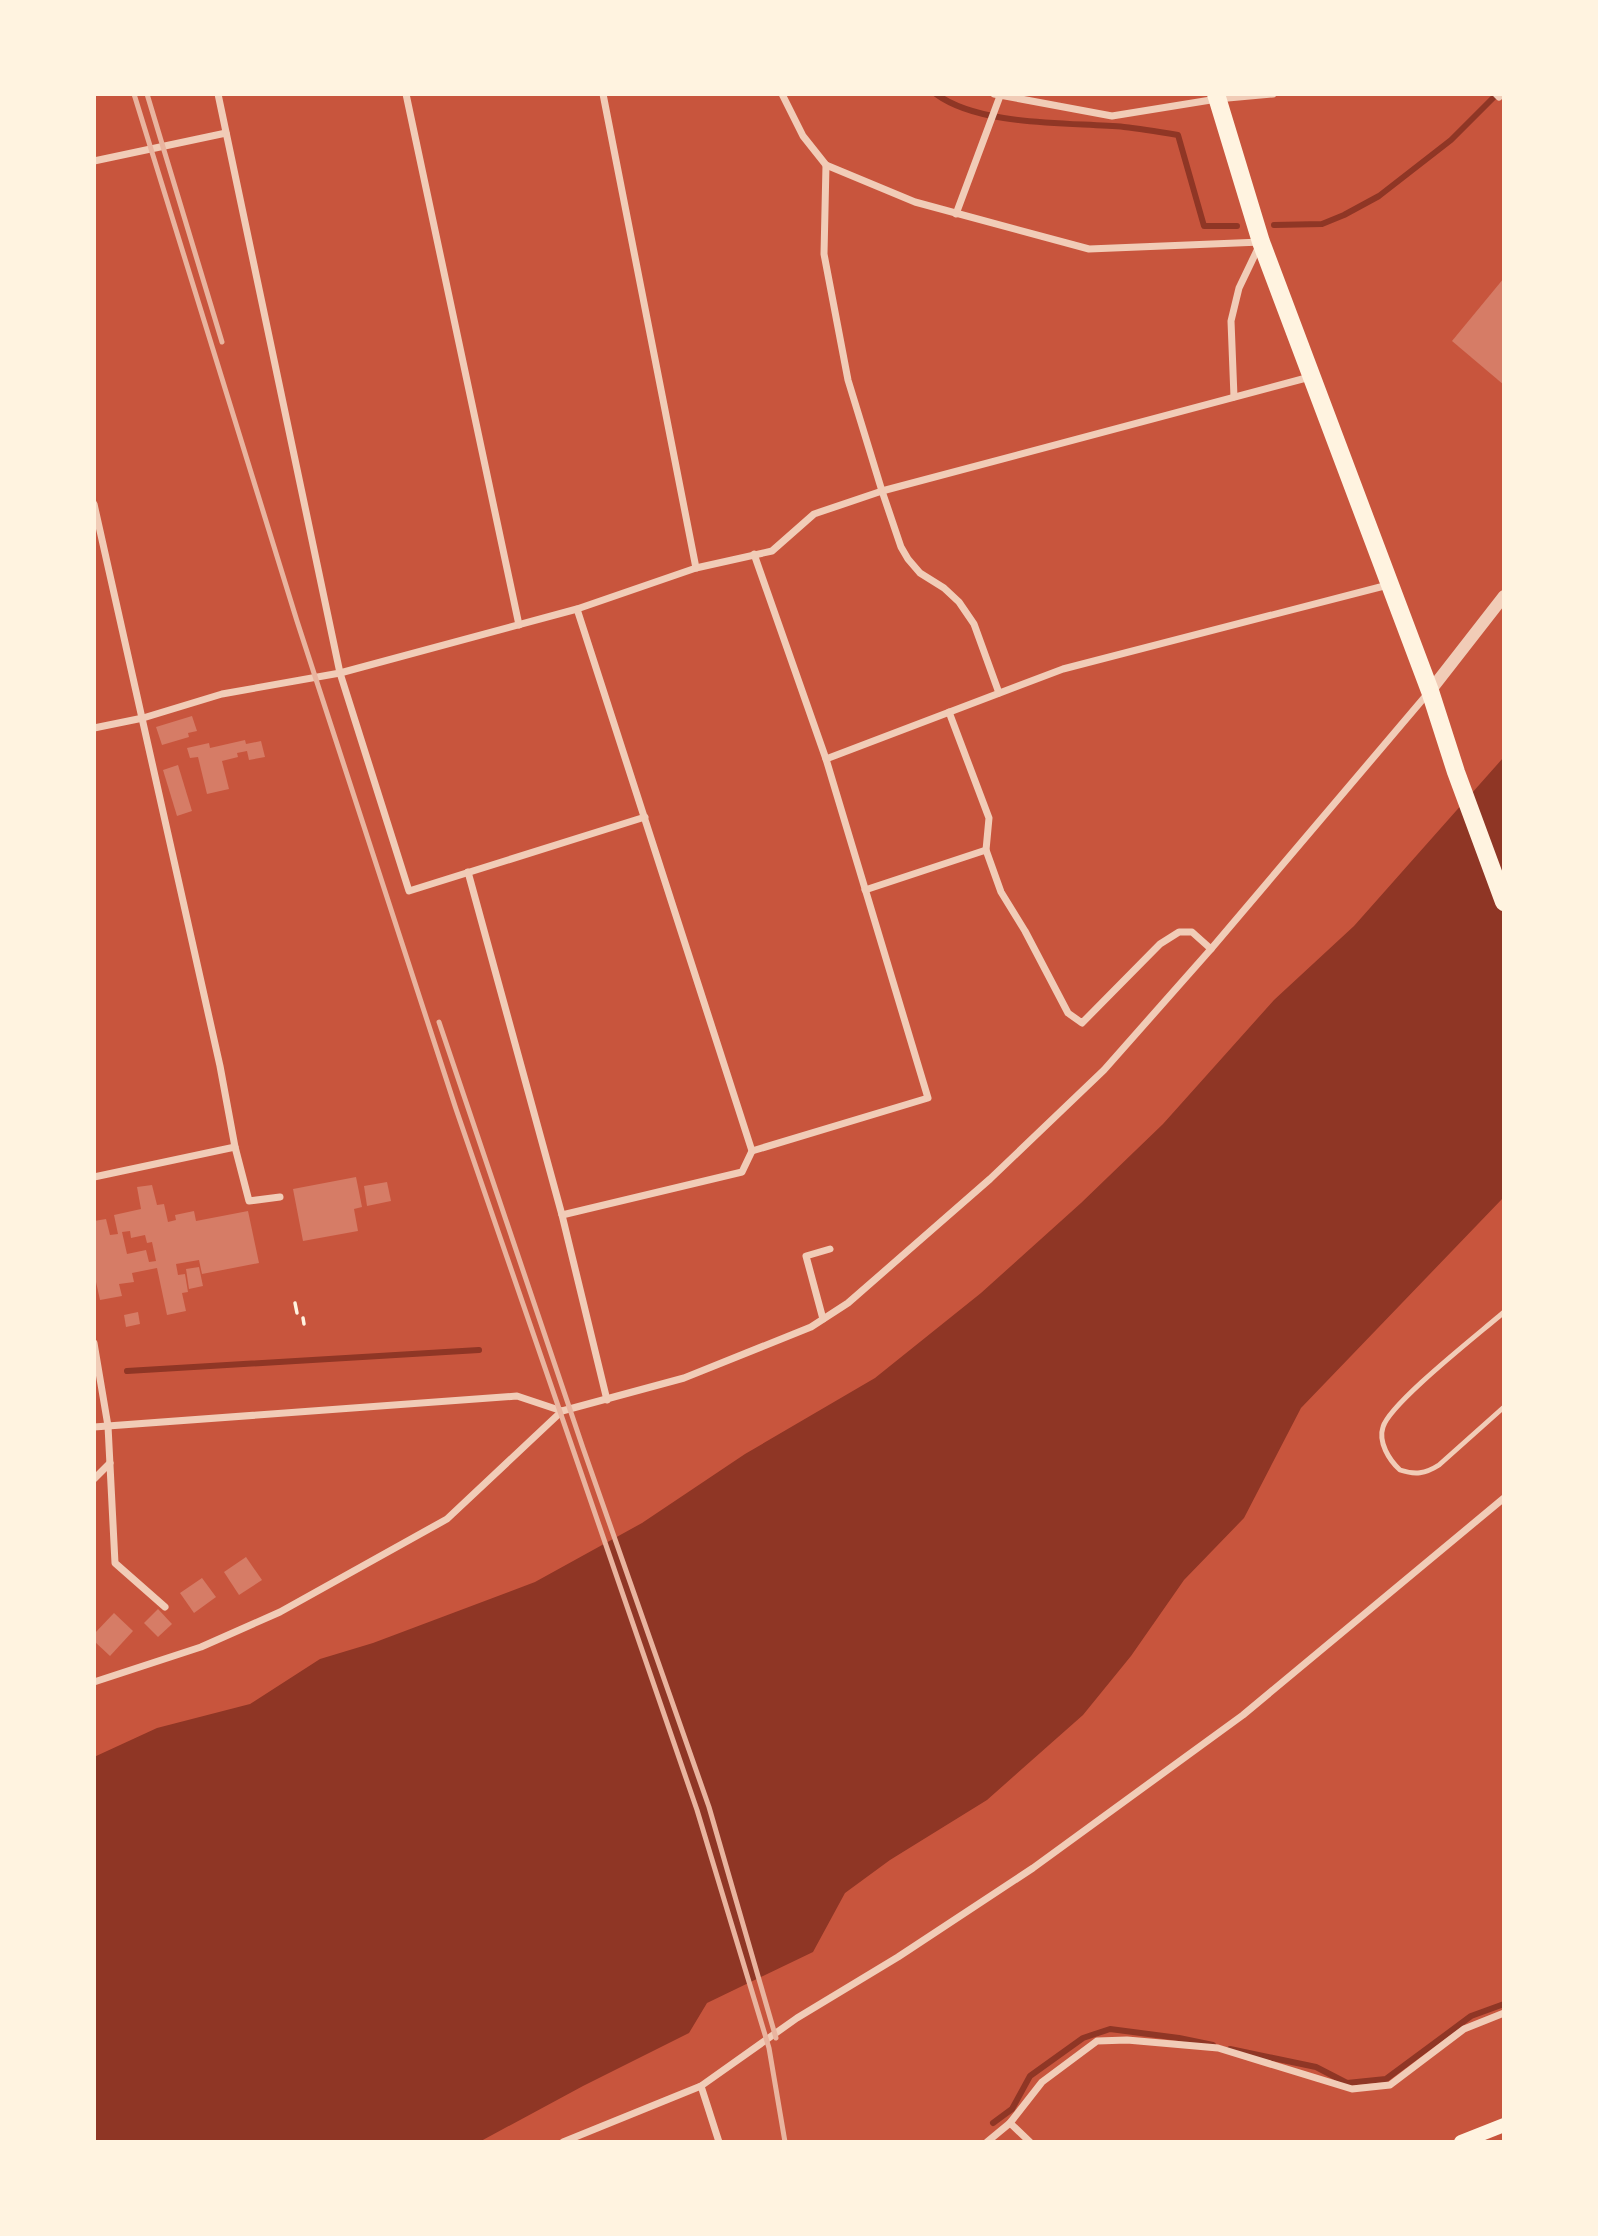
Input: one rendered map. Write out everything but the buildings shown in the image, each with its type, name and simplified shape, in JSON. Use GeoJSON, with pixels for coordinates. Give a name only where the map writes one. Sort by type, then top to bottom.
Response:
{"type":"FeatureCollection","features":[{"type":"Feature","properties":{"kind":"main road"},"geometry":{"type":"LineString","coordinates":[[1216,97],[1261,242],[1430,691],[1503,902]]}},
{"type":"Feature","properties":{"kind":"main road"},"geometry":{"type":"LineString","coordinates":[[1461,2141],[1503,2125]]}},
{"type":"Feature","properties":{"kind":"street"},"geometry":{"type":"LineString","coordinates":[[218,94],[340,673],[409,891],[645,817]]}},
{"type":"Feature","properties":{"kind":"street"},"geometry":{"type":"LineString","coordinates":[[406,94],[519,625]]}},
{"type":"Feature","properties":{"kind":"street"},"geometry":{"type":"LineString","coordinates":[[603,94],[696,568]]}},
{"type":"Feature","properties":{"kind":"street"},"geometry":{"type":"LineString","coordinates":[[782,94],[803,136],[826,165],[915,202],[1089,248],[1261,242],[1239,288],[1231,321],[1234,397]]}},
{"type":"Feature","properties":{"kind":"street"},"geometry":{"type":"LineString","coordinates":[[956,214],[997,95],[1112,116],[1216,97],[1273,94]]}},
{"type":"Feature","properties":{"kind":"street"},"geometry":{"type":"LineString","coordinates":[[1496,94],[1499,97],[1502,94]]}},
{"type":"Feature","properties":{"kind":"street"},"geometry":{"type":"LineString","coordinates":[[94,161],[226,133]]}},
{"type":"Feature","properties":{"kind":"street"},"geometry":{"type":"LineString","coordinates":[[826,165],[824,254],[848,380],[882,491],[901,547],[908,559],[920,573],[944,588],[959,602],[974,624],[999,693]]}},
{"type":"Feature","properties":{"kind":"street"},"geometry":{"type":"LineString","coordinates":[[94,728],[143,718],[222,694],[340,673],[578,609],[696,568],[772,551],[814,514],[882,491],[1311,376]]}},
{"type":"Feature","properties":{"kind":"street"},"geometry":{"type":"LineString","coordinates":[[94,504],[249,1201],[280,1197]]}},
{"type":"Feature","properties":{"kind":"street"},"geometry":{"type":"LineString","coordinates":[[752,1151],[928,1098],[826,759],[754,554]]}},
{"type":"Feature","properties":{"kind":"street"},"geometry":{"type":"LineString","coordinates":[[826,759],[1063,668],[1388,585]]}},
{"type":"Feature","properties":{"kind":"street"},"geometry":{"type":"LineString","coordinates":[[94,1682],[201,1647],[280,1612],[435,1525],[454,1512],[562,1411],[684,1378],[811,1327],[848,1303],[990,1179],[1104,1070],[1430,691],[1503,596]]}},
{"type":"Feature","properties":{"kind":"street"},"geometry":{"type":"LineString","coordinates":[[562,1215],[742,1172],[752,1151],[578,609]]}},
{"type":"Feature","properties":{"kind":"street"},"geometry":{"type":"LineString","coordinates":[[949,712],[989,818],[986,850],[1001,892],[1025,931],[1068,1013],[1082,1023],[1160,944],[1179,932],[1192,932],[1211,948]]}},
{"type":"Feature","properties":{"kind":"street"},"geometry":{"type":"LineString","coordinates":[[865,890],[986,850]]}},
{"type":"Feature","properties":{"kind":"street"},"geometry":{"type":"LineString","coordinates":[[468,872],[562,1215],[607,1400]]}},
{"type":"Feature","properties":{"kind":"street"},"geometry":{"type":"LineString","coordinates":[[94,1177],[235,1147]]}},
{"type":"Feature","properties":{"kind":"street"},"geometry":{"type":"LineString","coordinates":[[823,1319],[806,1256],[830,1249]]}},
{"type":"Feature","properties":{"kind":"street"},"geometry":{"type":"LineString","coordinates":[[94,1343],[108,1426],[115,1563],[165,1607]]}},
{"type":"Feature","properties":{"kind":"street"},"geometry":{"type":"LineString","coordinates":[[94,1427],[517,1396],[562,1411]]}},
{"type":"Feature","properties":{"kind":"street"},"geometry":{"type":"LineString","coordinates":[[94,1479],[110,1463]]}},
{"type":"Feature","properties":{"kind":"street"},"geometry":{"type":"LineString","coordinates":[[563,2141],[701,2086],[797,2018],[898,1957],[1033,1868],[1286,1681],[1503,1498]]}},
{"type":"Feature","properties":{"kind":"street"},"geometry":{"type":"LineString","coordinates":[[987,2141],[1010,2123],[1042,2082],[1097,2041],[1127,2040],[1218,2048],[1352,2089],[1390,2085],[1464,2029],[1503,2012]]}},
{"type":"Feature","properties":{"kind":"street"},"geometry":{"type":"LineString","coordinates":[[701,2086],[719,2141]]}},
{"type":"Feature","properties":{"kind":"street"},"geometry":{"type":"LineString","coordinates":[[1010,2123],[1030,2141]]}},
{"type":"Feature","properties":{"kind":"lane"},"geometry":{"type":"LineString","coordinates":[[1503,1312],[1416,1388],[1386,1419],[1382,1430],[1383,1446],[1400,1470],[1419,1474],[1428,1472],[1503,1407]]}},
{"type":"Feature","properties":{"kind":"path"},"geometry":{"type":"LineString","coordinates":[[295,1303],[297,1313]]}},
{"type":"Feature","properties":{"kind":"path"},"geometry":{"type":"LineString","coordinates":[[303,1318],[304,1324]]}},
{"type":"Feature","properties":{"kind":"shaded area"},"geometry":{"type":"Polygon","coordinates":[[[1503,758],[1503,1198],[1301,1408],[1244,1518],[1184,1580],[1131,1656],[1083,1715],[987,1800],[890,1860],[845,1893],[813,1952],[707,2003],[689,2033],[481,2141],[95,2141],[94,1757],[157,1728],[250,1704],[320,1659],[373,1643],[535,1582],[642,1523],[745,1454],[875,1378],[981,1293],[1163,1124],[1274,1000],[1354,926],[1503,758]]]}},
{"type":"Feature","properties":{"kind":"waterway"},"geometry":{"type":"LineString","coordinates":[[936,94],[955,105],[1001,118],[1124,127],[1178,135],[1204,226],[1237,226]]}},
{"type":"Feature","properties":{"kind":"waterway"},"geometry":{"type":"LineString","coordinates":[[1274,225],[1322,224],[1379,196],[1451,140],[1497,94]]}},
{"type":"Feature","properties":{"kind":"waterway"},"geometry":{"type":"LineString","coordinates":[[127,1371],[479,1350]]}},
{"type":"Feature","properties":{"kind":"waterway"},"geometry":{"type":"LineString","coordinates":[[1230,2049],[1316,2067],[1347,2083],[1386,2079],[1471,2016],[1504,2004]]}},
{"type":"Feature","properties":{"kind":"waterway"},"geometry":{"type":"LineString","coordinates":[[993,2123],[1012,2109],[1030,2076],[1083,2038],[1110,2029],[1213,2045]]}},
{"type":"Feature","properties":{"kind":"railway"},"geometry":{"type":"LineString","coordinates":[[134,94],[297,621],[456,1109],[697,1810],[769,2048],[785,2142]]}},
{"type":"Feature","properties":{"kind":"railway"},"geometry":{"type":"LineString","coordinates":[[147,94],[222,342]]}},
{"type":"Feature","properties":{"kind":"railway"},"geometry":{"type":"LineString","coordinates":[[439,1022],[583,1448],[709,1807],[776,2038]]}}]}
